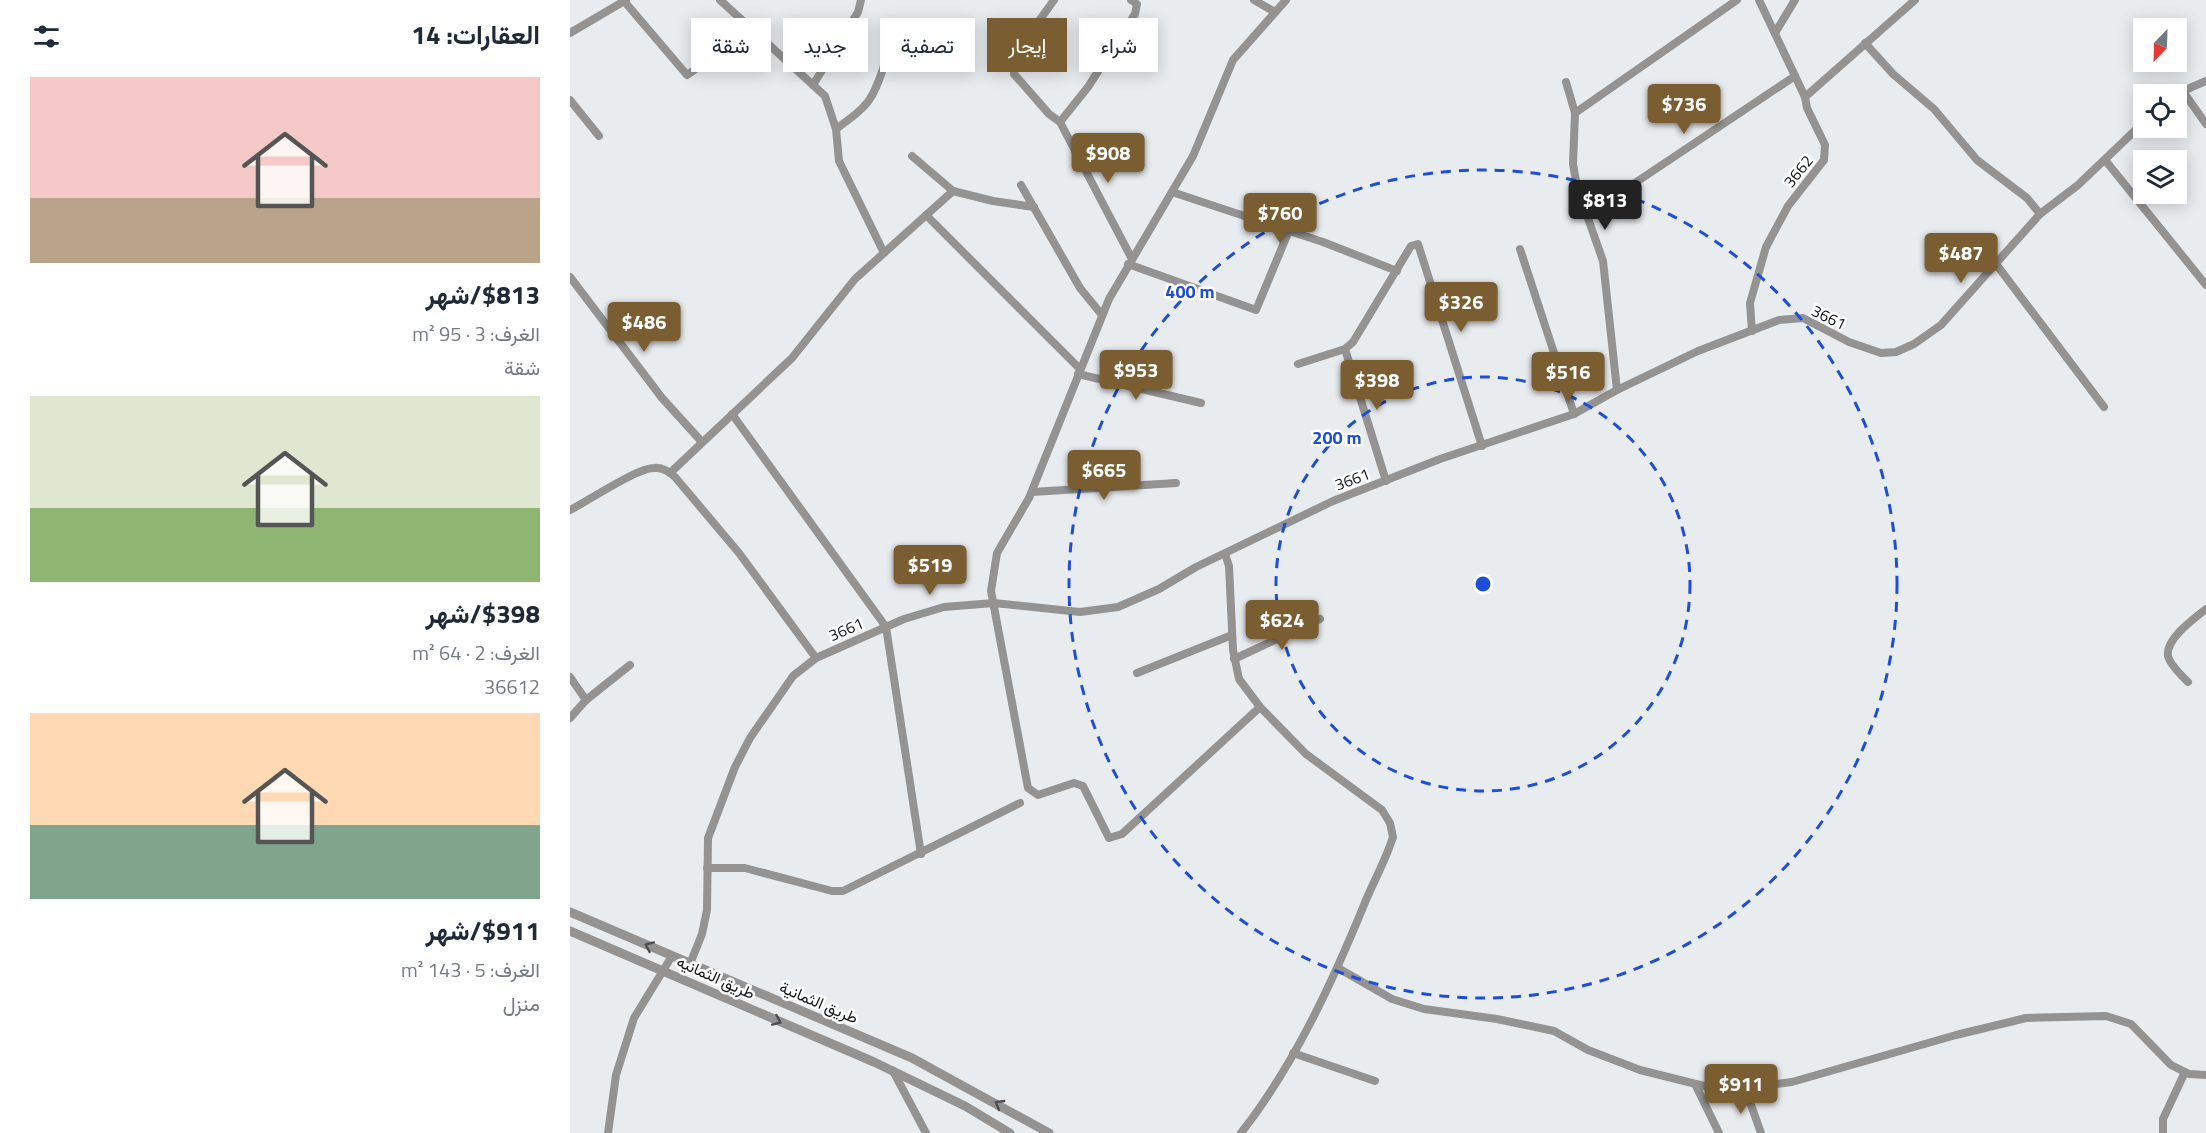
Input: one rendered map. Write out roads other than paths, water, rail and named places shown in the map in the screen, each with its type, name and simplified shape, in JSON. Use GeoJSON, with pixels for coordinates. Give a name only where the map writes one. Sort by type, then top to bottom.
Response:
{"type":"FeatureCollection","features":[{"type":"Feature","properties":{"kind":"street"},"geometry":{"type":"LineString","coordinates":[[720,0],[740,18]]}},
{"type":"Feature","properties":{"kind":"street"},"geometry":{"type":"LineString","coordinates":[[813,85],[858,12],[861,0]]}},
{"type":"Feature","properties":{"kind":"street"},"geometry":{"type":"LineString","coordinates":[[1054,0],[1014,56],[1014,74],[1049,114],[1060,122],[1130,261],[1256,310],[1288,233]]}},
{"type":"Feature","properties":{"kind":"street"},"geometry":{"type":"LineString","coordinates":[[1060,122],[1084,93],[1135,14],[1137,4],[1131,0]]}},
{"type":"Feature","properties":{"kind":"street"},"geometry":{"type":"LineString","coordinates":[[1254,0],[1275,12]]}},
{"type":"Feature","properties":{"kind":"street"},"geometry":{"type":"LineString","coordinates":[[1260,707],[1122,834],[1109,838],[1083,786],[1074,783],[1038,795],[1028,788],[991,591],[997,554],[1032,492],[1102,315],[1130,261],[1172,192],[1207,127],[1223,79],[1233,60],[1286,0]]}},
{"type":"Feature","properties":{"kind":"street"},"geometry":{"type":"LineString","coordinates":[[1575,113],[1737,0]]}},
{"type":"Feature","properties":{"kind":"street","name":"3662"},"geometry":{"type":"LineString","coordinates":[[1752,331],[1750,303],[1766,247],[1788,206],[1824,160],[1825,145],[1759,0]]}},
{"type":"Feature","properties":{"kind":"street"},"geometry":{"type":"LineString","coordinates":[[1775,33],[1795,0]]}},
{"type":"Feature","properties":{"kind":"street"},"geometry":{"type":"LineString","coordinates":[[1805,97],[1915,0]]}},
{"type":"Feature","properties":{"kind":"street"},"geometry":{"type":"LineString","coordinates":[[570,33],[625,1],[687,75],[695,72]]}},
{"type":"Feature","properties":{"kind":"street"},"geometry":{"type":"LineString","coordinates":[[1865,43],[1893,74],[1934,109],[1977,160],[2027,198],[2040,214]]}},
{"type":"Feature","properties":{"kind":"street"},"geometry":{"type":"LineString","coordinates":[[771,46],[825,96],[836,129],[839,160],[884,253]]}},
{"type":"Feature","properties":{"kind":"street"},"geometry":{"type":"LineString","coordinates":[[836,129],[866,108],[882,72]]}},
{"type":"Feature","properties":{"kind":"street"},"geometry":{"type":"LineString","coordinates":[[1587,215],[1795,76]]}},
{"type":"Feature","properties":{"kind":"street"},"geometry":{"type":"LineString","coordinates":[[2187,89],[2206,81]]}},
{"type":"Feature","properties":{"kind":"street"},"geometry":{"type":"LineString","coordinates":[[1566,82],[1575,113],[1573,164],[1603,261],[1617,390]]}},
{"type":"Feature","properties":{"kind":"street"},"geometry":{"type":"LineString","coordinates":[[570,100],[598,136]]}},
{"type":"Feature","properties":{"kind":"street"},"geometry":{"type":"LineString","coordinates":[[2187,101],[2206,124]]}},
{"type":"Feature","properties":{"kind":"street","name":"3661"},"geometry":{"type":"LineString","coordinates":[[690,964],[706,922],[709,889],[708,838],[742,752],[793,676],[816,658],[931,609],[994,603],[1067,612],[1107,610],[1159,589],[1196,567],[1333,501],[1574,414],[1617,390],[1698,351],[1779,320],[1803,318],[1849,342],[1881,353],[1896,352],[1914,344],[1941,325],[2040,214],[2133,132]]}},
{"type":"Feature","properties":{"kind":"street"},"geometry":{"type":"LineString","coordinates":[[912,156],[953,191],[993,201],[1034,207]]}},
{"type":"Feature","properties":{"kind":"street"},"geometry":{"type":"LineString","coordinates":[[2104,160],[2206,285]]}},
{"type":"Feature","properties":{"kind":"street"},"geometry":{"type":"LineString","coordinates":[[1021,185],[1080,288],[1102,315]]}},
{"type":"Feature","properties":{"kind":"street"},"geometry":{"type":"LineString","coordinates":[[670,473],[792,358],[855,279],[953,191]]}},
{"type":"Feature","properties":{"kind":"street"},"geometry":{"type":"LineString","coordinates":[[1172,192],[1288,233],[1323,242],[1396,271]]}},
{"type":"Feature","properties":{"kind":"street"},"geometry":{"type":"LineString","coordinates":[[926,215],[1079,372],[1201,403]]}},
{"type":"Feature","properties":{"kind":"street"},"geometry":{"type":"LineString","coordinates":[[1299,364],[1345,349],[1353,342],[1415,243],[1420,246],[1482,446]]}},
{"type":"Feature","properties":{"kind":"street"},"geometry":{"type":"LineString","coordinates":[[1520,249],[1574,414]]}},
{"type":"Feature","properties":{"kind":"street"},"geometry":{"type":"LineString","coordinates":[[1996,264],[2104,407]]}},
{"type":"Feature","properties":{"kind":"street"},"geometry":{"type":"LineString","coordinates":[[570,277],[662,398],[702,442]]}},
{"type":"Feature","properties":{"kind":"street"},"geometry":{"type":"LineString","coordinates":[[1345,349],[1386,481]]}},
{"type":"Feature","properties":{"kind":"street"},"geometry":{"type":"LineString","coordinates":[[732,414],[886,627],[921,854]]}},
{"type":"Feature","properties":{"kind":"street"},"geometry":{"type":"LineString","coordinates":[[570,510],[653,467],[670,473],[739,553],[816,658]]}},
{"type":"Feature","properties":{"kind":"street"},"geometry":{"type":"LineString","coordinates":[[1032,492],[1176,483]]}},
{"type":"Feature","properties":{"kind":"street"},"geometry":{"type":"LineString","coordinates":[[1225,554],[1229,566],[1234,659],[1239,679],[1260,707],[1306,754],[1382,810],[1390,823],[1393,837],[1338,968],[1293,1053],[1257,1113],[1241,1133]]}},
{"type":"Feature","properties":{"kind":"street"},"geometry":{"type":"LineString","coordinates":[[2188,682],[2171,662],[2169,650],[2174,639],[2206,609]]}},
{"type":"Feature","properties":{"kind":"street"},"geometry":{"type":"LineString","coordinates":[[1234,659],[1320,619]]}},
{"type":"Feature","properties":{"kind":"street"},"geometry":{"type":"LineString","coordinates":[[1137,673],[1232,635]]}},
{"type":"Feature","properties":{"kind":"street"},"geometry":{"type":"LineString","coordinates":[[570,718],[586,700],[630,665]]}},
{"type":"Feature","properties":{"kind":"street"},"geometry":{"type":"LineString","coordinates":[[570,677],[586,700]]}},
{"type":"Feature","properties":{"kind":"street"},"geometry":{"type":"LineString","coordinates":[[707,868],[745,868],[832,891],[843,891],[1020,803]]}},
{"type":"Feature","properties":{"kind":"street","name":"طريق الثمانية"},"geometry":{"type":"LineString","coordinates":[[570,912],[912,1058],[1049,1133]]}},
{"type":"Feature","properties":{"kind":"street","name":"طريق الثمانيه"},"geometry":{"type":"LineString","coordinates":[[570,931],[893,1071],[965,1106],[1010,1133]]}},
{"type":"Feature","properties":{"kind":"street"},"geometry":{"type":"LineString","coordinates":[[608,1133],[616,1075],[629,1030],[641,1005],[665,971],[672,956]]}},
{"type":"Feature","properties":{"kind":"street"},"geometry":{"type":"LineString","coordinates":[[1338,968],[1392,999],[1413,1006],[1554,1031],[1588,1050],[1640,1070],[1696,1086],[1745,1088],[1792,1082],[1956,1035],[2026,1018],[2106,1016],[2131,1024],[2165,1060],[2185,1072],[2206,1075]]}},
{"type":"Feature","properties":{"kind":"street"},"geometry":{"type":"LineString","coordinates":[[1293,1053],[1375,1081]]}},
{"type":"Feature","properties":{"kind":"street"},"geometry":{"type":"LineString","coordinates":[[893,1071],[926,1133]]}},
{"type":"Feature","properties":{"kind":"street"},"geometry":{"type":"LineString","coordinates":[[2163,1133],[2163,1119],[2185,1072]]}},
{"type":"Feature","properties":{"kind":"street"},"geometry":{"type":"LineString","coordinates":[[1696,1086],[1719,1133]]}},
{"type":"Feature","properties":{"kind":"street"},"geometry":{"type":"LineString","coordinates":[[1745,1088],[1761,1133]]}},
{"type":"Feature","properties":{"kind":"street"},"geometry":{"type":"LineString","coordinates":[[916,1133],[921,1123]]}}]}
